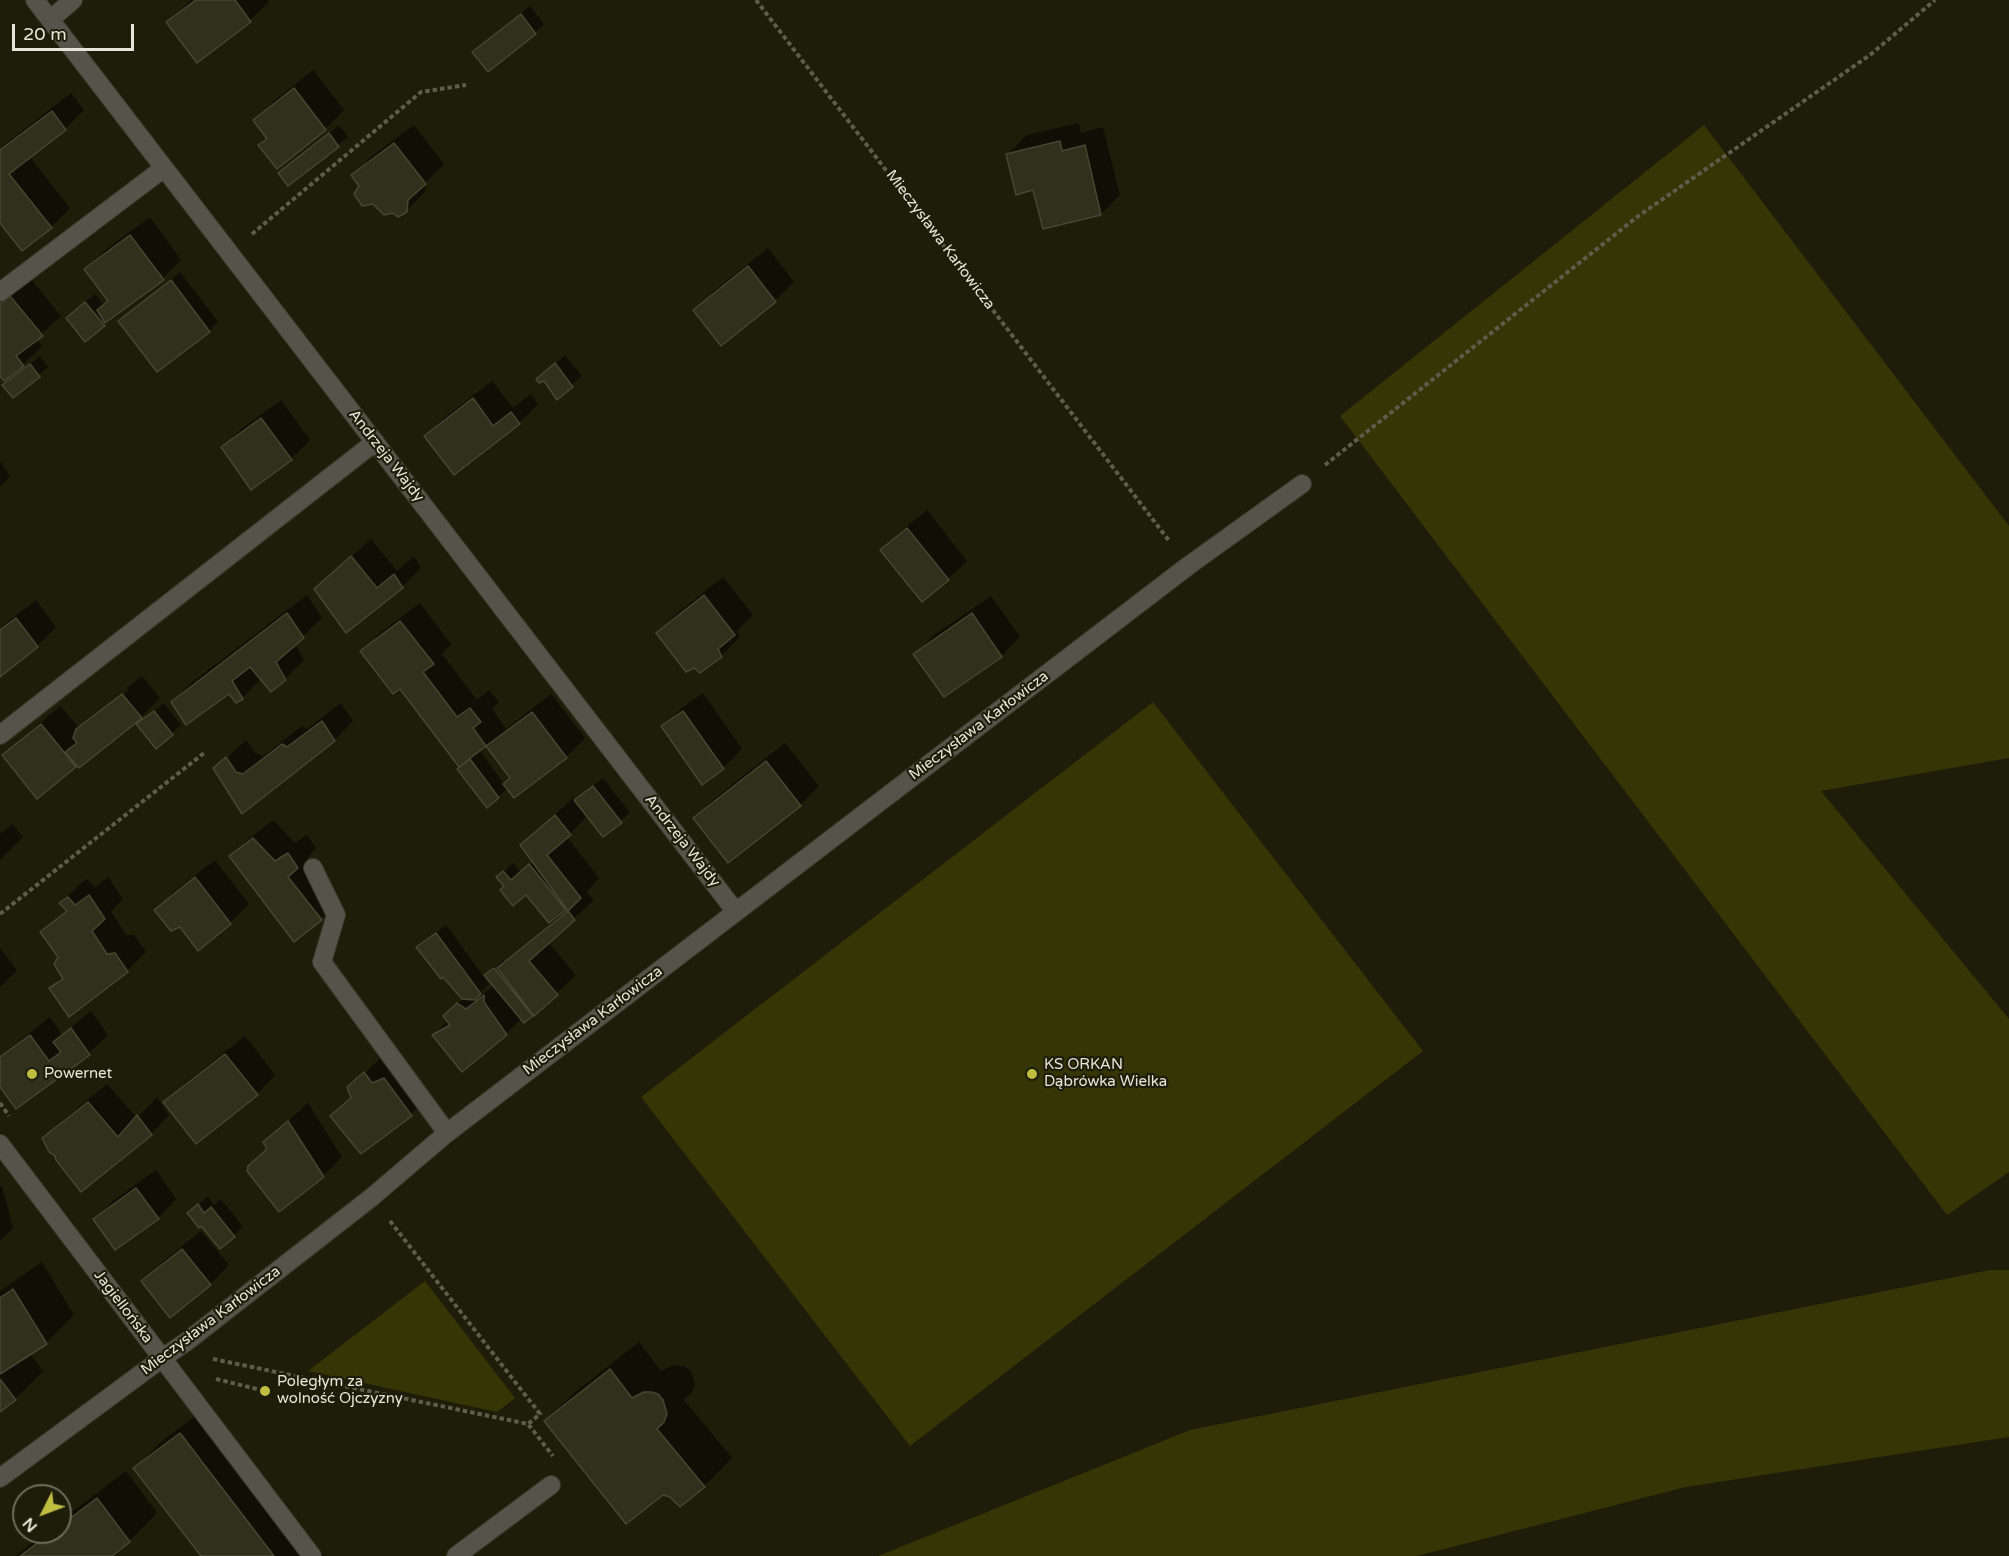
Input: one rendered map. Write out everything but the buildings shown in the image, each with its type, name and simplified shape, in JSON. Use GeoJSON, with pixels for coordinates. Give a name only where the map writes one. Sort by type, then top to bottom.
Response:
{"type":"FeatureCollection","features":[{"type":"Feature","properties":{"kind":"street","name":"Andrzeja Wajdy"},"geometry":{"type":"LineString","coordinates":[[35,0],[736,912]]}},
{"type":"Feature","properties":{"kind":"street"},"geometry":{"type":"LineString","coordinates":[[51,19],[73,0]]}},
{"type":"Feature","properties":{"kind":"street"},"geometry":{"type":"LineString","coordinates":[[0,292],[164,168]]}},
{"type":"Feature","properties":{"kind":"street"},"geometry":{"type":"LineString","coordinates":[[0,735],[375,442]]}},
{"type":"Feature","properties":{"kind":"street","name":"Mieczysława Karłowicza"},"geometry":{"type":"LineString","coordinates":[[3,1471],[186,1342],[372,1197],[447,1132],[1188,566],[1302,484]]}},
{"type":"Feature","properties":{"kind":"street"},"geometry":{"type":"LineString","coordinates":[[313,868],[336,915],[322,962],[447,1132]]}},
{"type":"Feature","properties":{"kind":"street","name":"Jagiellońska"},"geometry":{"type":"LineString","coordinates":[[0,1144],[312,1556]]}},
{"type":"Feature","properties":{"kind":"street"},"geometry":{"type":"LineString","coordinates":[[456,1556],[551,1485]]}},
{"type":"Feature","properties":{"kind":"path","name":"Mieczysława Karłowicza"},"geometry":{"type":"LineString","coordinates":[[756,0],[1188,566]]}},
{"type":"Feature","properties":{"kind":"path"},"geometry":{"type":"LineString","coordinates":[[1302,484],[1637,217],[1870,55],[1935,0]]}},
{"type":"Feature","properties":{"kind":"path"},"geometry":{"type":"LineString","coordinates":[[230,252],[421,92],[466,85]]}},
{"type":"Feature","properties":{"kind":"path"},"geometry":{"type":"LineString","coordinates":[[0,914],[204,753]]}},
{"type":"Feature","properties":{"kind":"path"},"geometry":{"type":"LineString","coordinates":[[372,1197],[540,1414],[528,1424]]}},
{"type":"Feature","properties":{"kind":"path"},"geometry":{"type":"LineString","coordinates":[[186,1342],[215,1360],[528,1424],[567,1474],[551,1485]]}},
{"type":"Feature","properties":{"kind":"path"},"geometry":{"type":"LineString","coordinates":[[213,1369],[215,1360]]}},
{"type":"Feature","properties":{"kind":"path"},"geometry":{"type":"LineString","coordinates":[[211,1378],[265,1391]]}},
{"type":"Feature","properties":{"kind":"shaded area"},"geometry":{"type":"Polygon","coordinates":[[[1704,125],[2009,526],[2009,758],[1821,791],[2009,1019],[2009,1172],[1947,1215],[1340,416],[1704,125]]]}},
{"type":"Feature","properties":{"kind":"shaded area","name":"KS ORKAN Dąbrówka Wielka"},"geometry":{"type":"Polygon","coordinates":[[[1153,702],[1423,1051],[910,1446],[641,1097],[1153,702]]]}},
{"type":"Feature","properties":{"kind":"shaded area"},"geometry":{"type":"Polygon","coordinates":[[[1990,1270],[2009,1270],[2009,1437],[1686,1487],[1417,1556],[878,1556],[1190,1430],[1990,1270]]]}},
{"type":"Feature","properties":{"kind":"shaded area"},"geometry":{"type":"Polygon","coordinates":[[[425,1281],[515,1398],[497,1412],[308,1371],[425,1281]]]}},
{"type":"Feature","properties":{"kind":"place","name":"Powernet"},"geometry":{"type":"Point","coordinates":[32,1074]}},
{"type":"Feature","properties":{"kind":"place","name":"KS ORKAN Dąbrówka Wielka"},"geometry":{"type":"Point","coordinates":[1032,1074]}},
{"type":"Feature","properties":{"kind":"place","name":"Poległym za wolność Ojczyzny"},"geometry":{"type":"Point","coordinates":[265,1391]}}]}
